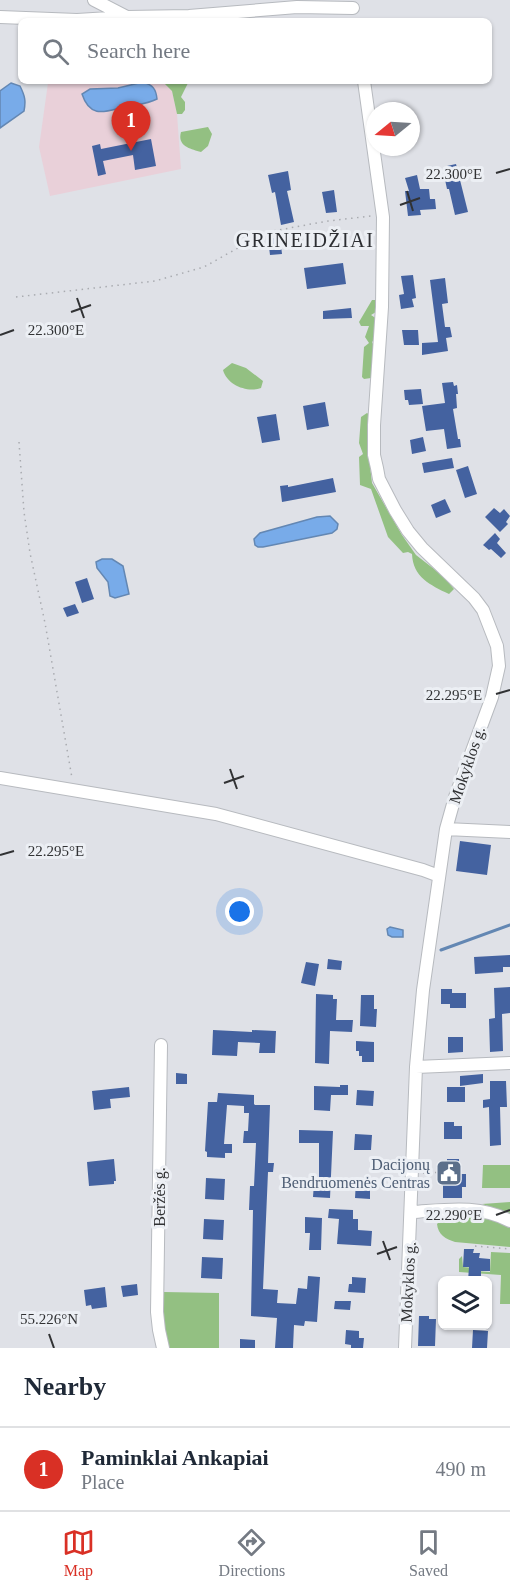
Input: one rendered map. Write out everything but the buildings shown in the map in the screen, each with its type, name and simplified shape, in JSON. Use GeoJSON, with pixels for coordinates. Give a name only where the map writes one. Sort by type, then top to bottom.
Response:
{"type":"FeatureCollection","features":[{"type":"Feature","properties":{"kind":"street"},"geometry":{"type":"LineString","coordinates":[[94,0],[127,17]]}},
{"type":"Feature","properties":{"kind":"street"},"geometry":{"type":"LineString","coordinates":[[110,18],[189,16],[352,4]]}},
{"type":"Feature","properties":{"kind":"street"},"geometry":{"type":"LineString","coordinates":[[0,17],[26,18]]}},
{"type":"Feature","properties":{"kind":"street","name":"Mokyklos g."},"geometry":{"type":"LineString","coordinates":[[364,84],[383,217],[382,307],[374,430],[374,455],[379,479],[408,531],[483,609],[499,656],[498,676],[492,697],[455,797],[446,829],[423,990],[416,1067],[405,1348]]}},
{"type":"Feature","properties":{"kind":"street"},"geometry":{"type":"LineString","coordinates":[[0,778],[253,822],[439,876]]}},
{"type":"Feature","properties":{"kind":"street"},"geometry":{"type":"LineString","coordinates":[[446,829],[510,832]]}},
{"type":"Feature","properties":{"kind":"street","name":"Beržės g."},"geometry":{"type":"LineString","coordinates":[[161,1045],[158,1312],[163,1348]]}},
{"type":"Feature","properties":{"kind":"street"},"geometry":{"type":"LineString","coordinates":[[416,1067],[510,1063]]}},
{"type":"Feature","properties":{"kind":"street"},"geometry":{"type":"LineString","coordinates":[[412,1212],[474,1210],[510,1221]]}},
{"type":"Feature","properties":{"kind":"path"},"geometry":{"type":"LineString","coordinates":[[16,297],[155,281],[204,267],[261,235],[273,231],[344,218],[383,217]]}},
{"type":"Feature","properties":{"kind":"path"},"geometry":{"type":"LineString","coordinates":[[19,442],[24,512],[30,553],[75,790]]}},
{"type":"Feature","properties":{"kind":"path"},"geometry":{"type":"LineString","coordinates":[[426,1173],[445,1172]]}},
{"type":"Feature","properties":{"kind":"path"},"geometry":{"type":"LineString","coordinates":[[475,1246],[510,1249]]}},
{"type":"Feature","properties":{"kind":"shaded area"},"geometry":{"type":"Polygon","coordinates":[[[48,84],[165,84],[172,91],[177,114],[181,169],[50,196],[39,147],[48,84]]]}},
{"type":"Feature","properties":{"kind":"green space"},"geometry":{"type":"Polygon","coordinates":[[[165,84],[188,84],[181,97],[185,102],[185,110],[182,114],[177,114],[172,91],[165,84]]]}},
{"type":"Feature","properties":{"kind":"green space"},"geometry":{"type":"Polygon","coordinates":[[[208,127],[212,134],[208,146],[201,152],[189,148],[181,141],[181,132],[208,127]]]}},
{"type":"Feature","properties":{"kind":"green space"},"geometry":{"type":"Polygon","coordinates":[[[372,300],[377,300],[376,312],[371,315],[377,319],[377,337],[372,342],[375,360],[371,378],[364,379],[362,377],[364,347],[369,343],[365,337],[369,326],[361,326],[359,322],[372,300]]]}},
{"type":"Feature","properties":{"kind":"green space"},"geometry":{"type":"Polygon","coordinates":[[[232,363],[246,368],[263,381],[261,388],[250,389],[233,384],[223,370],[232,363]]]}},
{"type":"Feature","properties":{"kind":"green space"},"geometry":{"type":"Polygon","coordinates":[[[367,413],[370,415],[368,448],[372,483],[416,555],[443,576],[454,589],[449,594],[424,579],[416,569],[412,554],[403,553],[388,537],[371,489],[360,485],[359,457],[363,454],[359,443],[361,417],[367,413]]]}},
{"type":"Feature","properties":{"kind":"green space"},"geometry":{"type":"Polygon","coordinates":[[[483,1165],[510,1165],[510,1188],[482,1188],[483,1165]]]}},
{"type":"Feature","properties":{"kind":"green space"},"geometry":{"type":"Polygon","coordinates":[[[510,1202],[510,1213],[482,1204],[510,1202]]]}},
{"type":"Feature","properties":{"kind":"green space"},"geometry":{"type":"Polygon","coordinates":[[[444,1217],[484,1218],[510,1227],[510,1247],[455,1242],[446,1238],[439,1231],[437,1224],[444,1217]]]}},
{"type":"Feature","properties":{"kind":"green space"},"geometry":{"type":"Polygon","coordinates":[[[491,1252],[510,1253],[510,1304],[500,1304],[501,1275],[459,1272],[459,1259],[462,1256],[463,1267],[490,1272],[491,1252]]]}},
{"type":"Feature","properties":{"kind":"green space"},"geometry":{"type":"Polygon","coordinates":[[[164,1292],[219,1293],[219,1348],[169,1348],[163,1320],[164,1292]]]}},
{"type":"Feature","properties":{"kind":"water"},"geometry":{"type":"Polygon","coordinates":[[[11,83],[20,86],[22,90],[25,101],[24,111],[0,128],[0,91],[11,83]]]}},
{"type":"Feature","properties":{"kind":"water"},"geometry":{"type":"Polygon","coordinates":[[[147,84],[153,88],[157,99],[102,112],[90,108],[82,94],[90,89],[147,84]]]}},
{"type":"Feature","properties":{"kind":"water"},"geometry":{"type":"Polygon","coordinates":[[[330,516],[338,524],[337,529],[332,533],[263,547],[255,545],[254,539],[260,533],[317,517],[330,516]]]}},
{"type":"Feature","properties":{"kind":"water"},"geometry":{"type":"Polygon","coordinates":[[[102,559],[112,559],[123,566],[129,594],[115,598],[110,596],[108,582],[97,568],[96,562],[102,559]]]}},
{"type":"Feature","properties":{"kind":"water"},"geometry":{"type":"Polygon","coordinates":[[[390,927],[403,930],[403,937],[388,935],[387,929],[390,927]]]}},
{"type":"Feature","properties":{"kind":"waterway"},"geometry":{"type":"LineString","coordinates":[[441,950],[510,925]]}},
{"type":"Feature","properties":{"kind":"place","name":"Paminklai Ankapiai"},"geometry":{"type":"Point","coordinates":[131,151]}},
{"type":"Feature","properties":{"kind":"place","name":"Dacijonų Bendruomenės Centras"},"geometry":{"type":"Point","coordinates":[449,1173]}},
{"type":"Feature","properties":{"kind":"district","name":"GRINEIDŽIAI"},"geometry":{"type":"Point","coordinates":[305,240]}}]}
